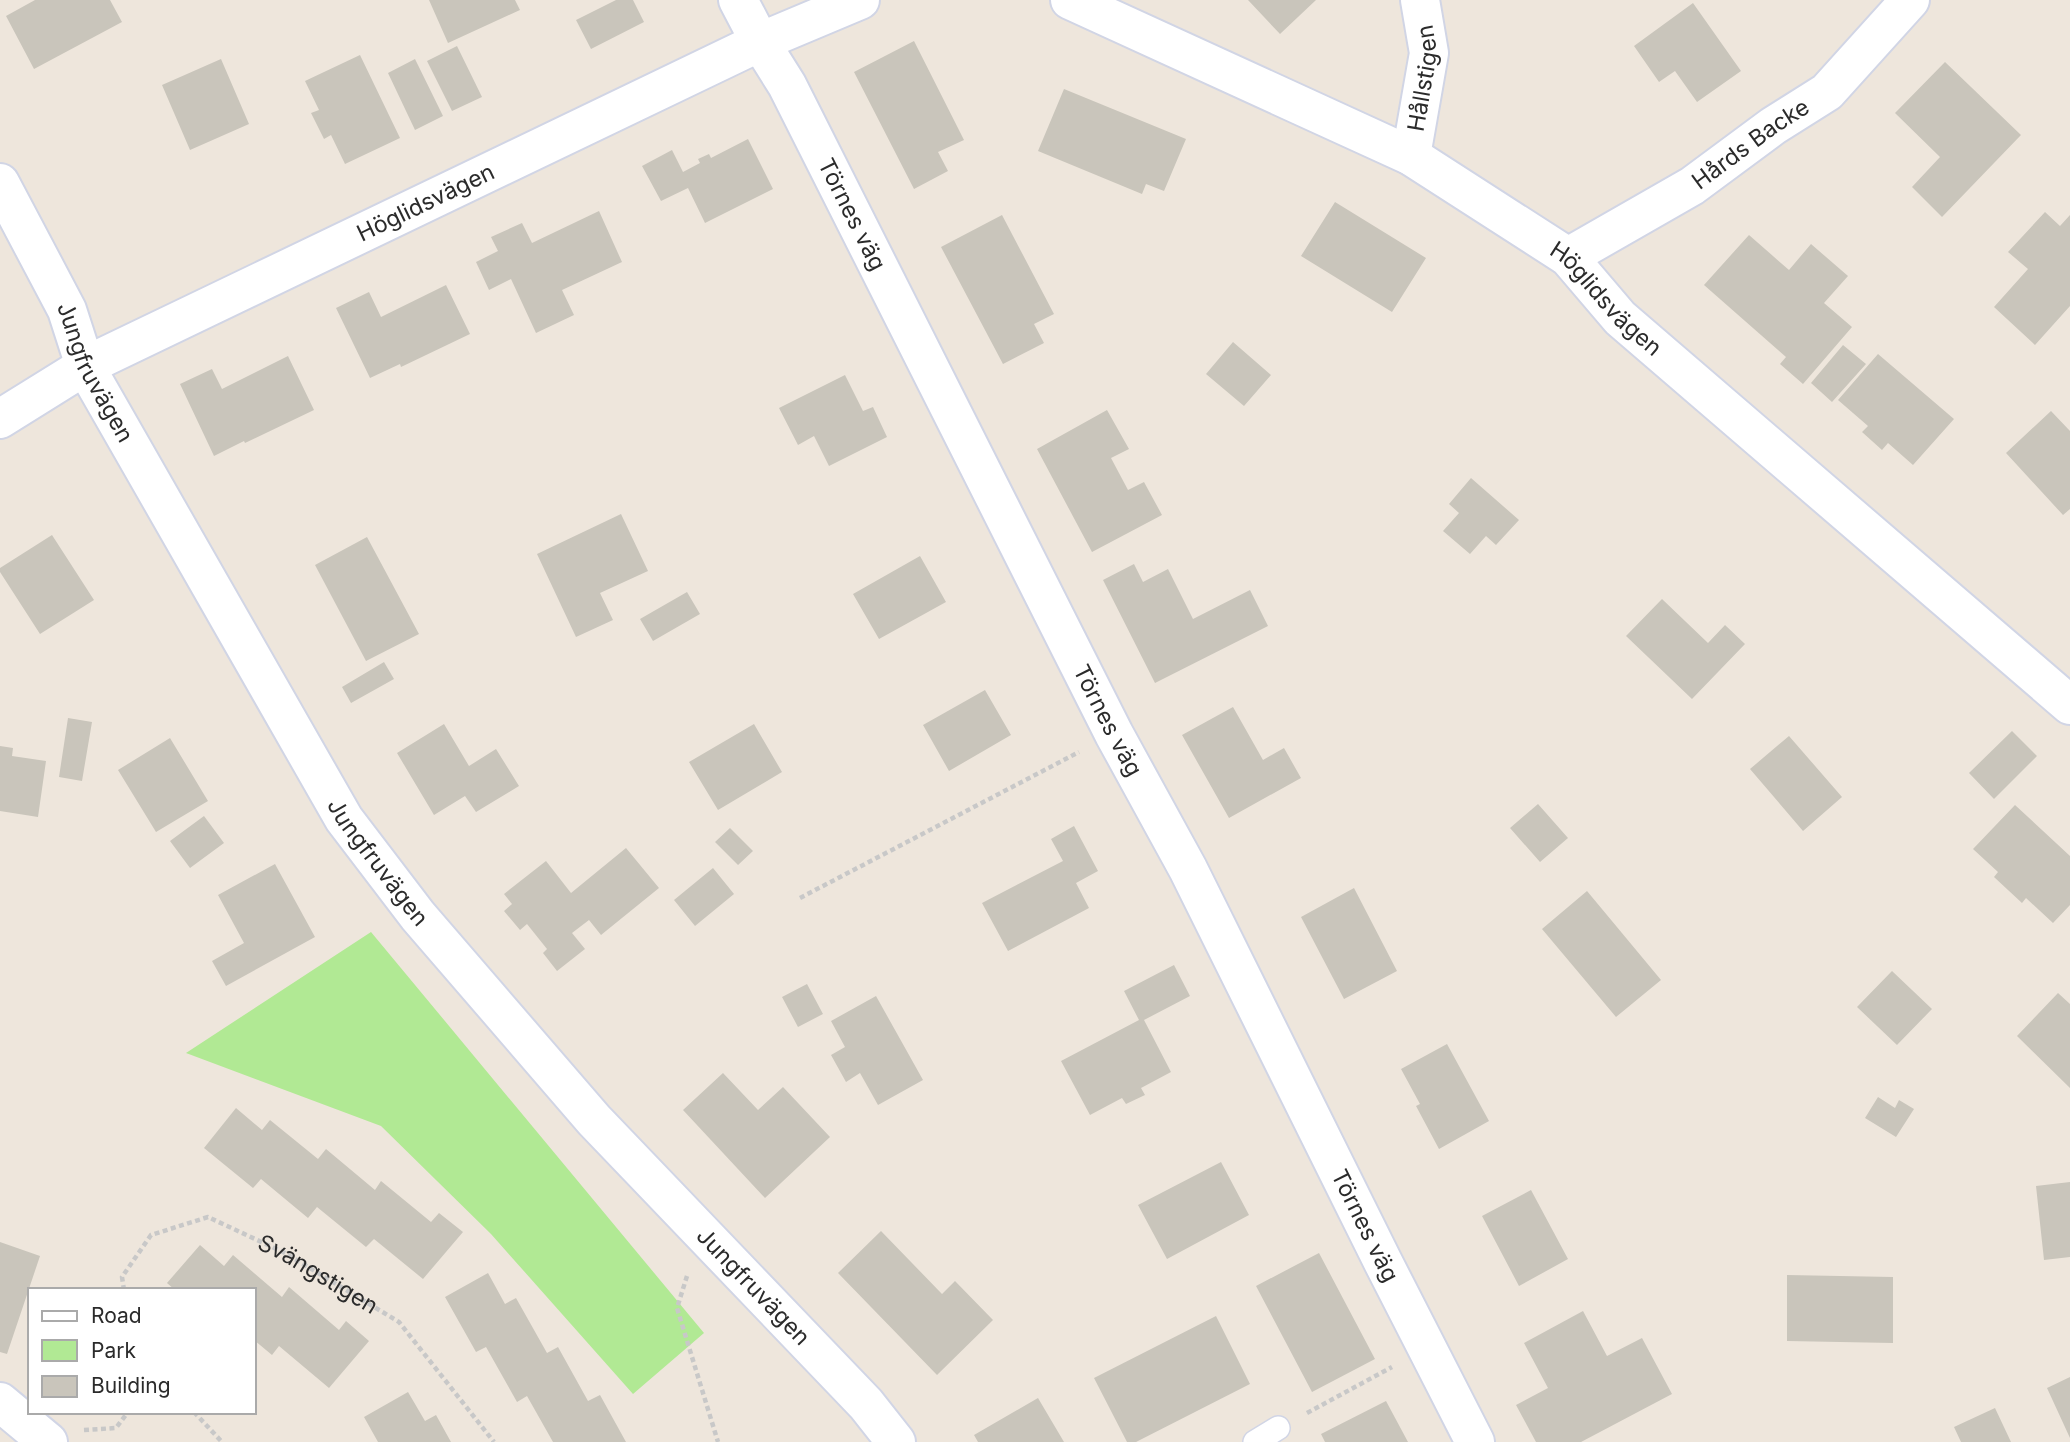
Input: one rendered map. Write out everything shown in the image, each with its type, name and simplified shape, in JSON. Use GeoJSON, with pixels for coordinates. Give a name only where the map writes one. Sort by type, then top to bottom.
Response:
{"type":"FeatureCollection","features":[{"type":"Feature","properties":{"kind":"street","name":"Törnes väg"},"geometry":{"type":"LineString","coordinates":[[738,0],[787,85],[1114,734],[1188,869],[1475,1442]]}},
{"type":"Feature","properties":{"kind":"street","name":"Höglidsvägen"},"geometry":{"type":"LineString","coordinates":[[0,419],[85,366],[760,42],[860,0]]}},
{"type":"Feature","properties":{"kind":"street","name":"Höglidsvägen"},"geometry":{"type":"LineString","coordinates":[[1070,0],[1411,156],[1568,257],[1620,318],[2070,705]]}},
{"type":"Feature","properties":{"kind":"street","name":"Hållstigen"},"geometry":{"type":"LineString","coordinates":[[1411,156],[1429,53],[1420,0]]}},
{"type":"Feature","properties":{"kind":"street","name":"Hårds Backe"},"geometry":{"type":"LineString","coordinates":[[1568,257],[1692,186],[1773,126],[1827,92],[1910,0]]}},
{"type":"Feature","properties":{"kind":"street","name":"Jungfruvägen"},"geometry":{"type":"LineString","coordinates":[[0,183],[67,310],[85,366],[344,819],[418,916],[594,1120],[866,1404],[896,1442]]}},
{"type":"Feature","properties":{"kind":"street"},"geometry":{"type":"LineString","coordinates":[[0,1402],[48,1442]]}},
{"type":"Feature","properties":{"kind":"lane"},"geometry":{"type":"LineString","coordinates":[[1255,1442],[1278,1429]]}},
{"type":"Feature","properties":{"kind":"path"},"geometry":{"type":"LineString","coordinates":[[800,898],[1114,734]]}},
{"type":"Feature","properties":{"kind":"path","name":"Svängstigen"},"geometry":{"type":"LineString","coordinates":[[124,1288],[122,1277],[151,1235],[208,1217],[285,1252],[399,1322],[494,1442]]}},
{"type":"Feature","properties":{"kind":"path"},"geometry":{"type":"LineString","coordinates":[[702,1232],[677,1308],[718,1442]]}},
{"type":"Feature","properties":{"kind":"path"},"geometry":{"type":"LineString","coordinates":[[1278,1429],[1426,1348]]}},
{"type":"Feature","properties":{"kind":"path"},"geometry":{"type":"LineString","coordinates":[[116,1429],[127,1414]]}},
{"type":"Feature","properties":{"kind":"path"},"geometry":{"type":"LineString","coordinates":[[196,1414],[222,1442]]}},
{"type":"Feature","properties":{"kind":"green space"},"geometry":{"type":"Polygon","coordinates":[[[371,932],[704,1333],[633,1394],[491,1234],[381,1126],[186,1053],[371,932]]]}},
{"type":"Feature","properties":{"kind":"building"},"geometry":{"type":"Polygon","coordinates":[[[35,0],[110,0],[122,22],[34,69],[6,16],[35,0]]]}},
{"type":"Feature","properties":{"kind":"building"},"geometry":{"type":"Polygon","coordinates":[[[429,0],[515,0],[520,10],[448,43],[429,0]]]}},
{"type":"Feature","properties":{"kind":"building"},"geometry":{"type":"Polygon","coordinates":[[[616,0],[633,0],[644,22],[591,49],[576,20],[616,0]]]}},
{"type":"Feature","properties":{"kind":"building"},"geometry":{"type":"Polygon","coordinates":[[[1248,0],[1316,0],[1280,34],[1248,0]]]}},
{"type":"Feature","properties":{"kind":"building"},"geometry":{"type":"Polygon","coordinates":[[[1693,3],[1741,71],[1697,102],[1675,71],[1659,82],[1634,46],[1693,3]]]}},
{"type":"Feature","properties":{"kind":"building"},"geometry":{"type":"Polygon","coordinates":[[[914,41],[964,140],[938,152],[948,171],[914,189],[854,72],[914,41]]]}},
{"type":"Feature","properties":{"kind":"building"},"geometry":{"type":"Polygon","coordinates":[[[457,46],[482,97],[452,111],[427,61],[457,46]]]}},
{"type":"Feature","properties":{"kind":"building"},"geometry":{"type":"Polygon","coordinates":[[[360,55],[400,138],[345,164],[331,135],[324,139],[311,113],[319,110],[305,81],[360,55]]]}},
{"type":"Feature","properties":{"kind":"building"},"geometry":{"type":"Polygon","coordinates":[[[221,59],[249,124],[190,150],[162,85],[221,59]]]}},
{"type":"Feature","properties":{"kind":"building"},"geometry":{"type":"Polygon","coordinates":[[[415,59],[443,116],[415,130],[388,73],[415,59]]]}},
{"type":"Feature","properties":{"kind":"building"},"geometry":{"type":"Polygon","coordinates":[[[1945,62],[2021,135],[1942,217],[1912,187],[1940,157],[1895,113],[1945,62]]]}},
{"type":"Feature","properties":{"kind":"building"},"geometry":{"type":"Polygon","coordinates":[[[1064,89],[1186,139],[1164,191],[1146,184],[1142,194],[1038,151],[1064,89]]]}},
{"type":"Feature","properties":{"kind":"building"},"geometry":{"type":"Polygon","coordinates":[[[748,139],[773,189],[705,223],[688,188],[661,201],[642,166],[672,150],[683,172],[700,163],[698,159],[709,154],[711,158],[748,139]]]}},
{"type":"Feature","properties":{"kind":"building"},"geometry":{"type":"Polygon","coordinates":[[[1335,202],[1426,258],[1392,312],[1301,256],[1335,202]]]}},
{"type":"Feature","properties":{"kind":"building"},"geometry":{"type":"Polygon","coordinates":[[[599,211],[622,262],[562,290],[574,315],[536,333],[511,279],[489,290],[476,262],[498,251],[491,237],[522,223],[532,243],[599,211]]]}},
{"type":"Feature","properties":{"kind":"building"},"geometry":{"type":"Polygon","coordinates":[[[2045,212],[2060,226],[2070,215],[2070,306],[2035,345],[1994,307],[2028,269],[2008,252],[2045,212]]]}},
{"type":"Feature","properties":{"kind":"building"},"geometry":{"type":"Polygon","coordinates":[[[1002,215],[1054,314],[1034,324],[1044,343],[1003,364],[941,247],[1002,215]]]}},
{"type":"Feature","properties":{"kind":"building"},"geometry":{"type":"Polygon","coordinates":[[[1749,235],[1789,270],[1811,244],[1848,276],[1824,303],[1852,327],[1803,384],[1780,364],[1786,357],[1704,285],[1749,235]]]}},
{"type":"Feature","properties":{"kind":"building"},"geometry":{"type":"Polygon","coordinates":[[[446,285],[470,334],[401,367],[400,364],[370,378],[336,308],[369,292],[381,317],[446,285]]]}},
{"type":"Feature","properties":{"kind":"building"},"geometry":{"type":"Polygon","coordinates":[[[1233,342],[1271,375],[1244,406],[1206,374],[1233,342]]]}},
{"type":"Feature","properties":{"kind":"building"},"geometry":{"type":"Polygon","coordinates":[[[1843,345],[1866,364],[1832,402],[1811,383],[1843,345]]]}},
{"type":"Feature","properties":{"kind":"building"},"geometry":{"type":"Polygon","coordinates":[[[1878,354],[1954,419],[1913,465],[1888,443],[1882,450],[1862,432],[1868,426],[1838,400],[1878,354]]]}},
{"type":"Feature","properties":{"kind":"building"},"geometry":{"type":"Polygon","coordinates":[[[288,356],[314,410],[214,456],[180,384],[212,369],[222,389],[288,356]]]}},
{"type":"Feature","properties":{"kind":"building"},"geometry":{"type":"Polygon","coordinates":[[[845,375],[863,411],[873,407],[887,437],[829,466],[814,436],[798,445],[779,408],[845,375]]]}},
{"type":"Feature","properties":{"kind":"building"},"geometry":{"type":"Polygon","coordinates":[[[1107,410],[1129,449],[1111,458],[1128,490],[1144,482],[1162,515],[1092,552],[1037,449],[1107,410]]]}},
{"type":"Feature","properties":{"kind":"building"},"geometry":{"type":"Polygon","coordinates":[[[2051,411],[2070,431],[2070,509],[2063,515],[2006,453],[2051,411]]]}},
{"type":"Feature","properties":{"kind":"building"},"geometry":{"type":"Polygon","coordinates":[[[1471,478],[1519,520],[1496,545],[1486,536],[1470,554],[1443,531],[1459,513],[1449,504],[1471,478]]]}},
{"type":"Feature","properties":{"kind":"building"},"geometry":{"type":"Polygon","coordinates":[[[621,514],[648,571],[600,593],[613,620],[576,637],[537,554],[621,514]]]}},
{"type":"Feature","properties":{"kind":"building"},"geometry":{"type":"Polygon","coordinates":[[[52,535],[94,600],[40,634],[0,568],[52,535]]]}},
{"type":"Feature","properties":{"kind":"building"},"geometry":{"type":"Polygon","coordinates":[[[367,537],[419,634],[366,661],[315,565],[367,537]]]}},
{"type":"Feature","properties":{"kind":"building"},"geometry":{"type":"Polygon","coordinates":[[[920,556],[946,602],[879,639],[853,594],[920,556]]]}},
{"type":"Feature","properties":{"kind":"building"},"geometry":{"type":"Polygon","coordinates":[[[1134,564],[1143,582],[1168,569],[1193,619],[1250,590],[1268,626],[1155,683],[1103,580],[1134,564]]]}},
{"type":"Feature","properties":{"kind":"building"},"geometry":{"type":"Polygon","coordinates":[[[687,592],[700,614],[653,641],[640,619],[687,592]]]}},
{"type":"Feature","properties":{"kind":"building"},"geometry":{"type":"Polygon","coordinates":[[[1662,599],[1708,643],[1725,625],[1745,644],[1692,699],[1626,636],[1662,599]]]}},
{"type":"Feature","properties":{"kind":"building"},"geometry":{"type":"Polygon","coordinates":[[[384,662],[394,679],[351,703],[342,687],[384,662]]]}},
{"type":"Feature","properties":{"kind":"building"},"geometry":{"type":"Polygon","coordinates":[[[985,690],[1011,735],[949,771],[923,725],[985,690]]]}},
{"type":"Feature","properties":{"kind":"building"},"geometry":{"type":"Polygon","coordinates":[[[1233,707],[1263,760],[1284,748],[1301,778],[1229,818],[1182,735],[1233,707]]]}},
{"type":"Feature","properties":{"kind":"building"},"geometry":{"type":"Polygon","coordinates":[[[68,718],[92,722],[82,781],[59,777],[68,718]]]}},
{"type":"Feature","properties":{"kind":"building"},"geometry":{"type":"Polygon","coordinates":[[[444,724],[469,766],[496,749],[519,786],[476,812],[465,796],[434,815],[397,753],[444,724]]]}},
{"type":"Feature","properties":{"kind":"building"},"geometry":{"type":"Polygon","coordinates":[[[754,724],[782,772],[718,810],[689,762],[754,724]]]}},
{"type":"Feature","properties":{"kind":"building"},"geometry":{"type":"Polygon","coordinates":[[[2012,731],[2037,756],[1994,799],[1969,773],[2012,731]]]}},
{"type":"Feature","properties":{"kind":"building"},"geometry":{"type":"Polygon","coordinates":[[[1789,736],[1842,797],[1803,831],[1750,769],[1789,736]]]}},
{"type":"Feature","properties":{"kind":"building"},"geometry":{"type":"Polygon","coordinates":[[[170,738],[208,801],[156,832],[118,770],[170,738]]]}},
{"type":"Feature","properties":{"kind":"building"},"geometry":{"type":"Polygon","coordinates":[[[0,746],[13,748],[12,756],[46,761],[38,817],[0,811],[0,746]]]}},
{"type":"Feature","properties":{"kind":"building"},"geometry":{"type":"Polygon","coordinates":[[[1538,804],[1568,838],[1540,862],[1510,828],[1538,804]]]}},
{"type":"Feature","properties":{"kind":"building"},"geometry":{"type":"Polygon","coordinates":[[[2015,805],[2070,856],[2070,905],[2053,923],[2026,898],[2022,903],[1994,877],[1998,872],[1973,849],[2015,805]]]}},
{"type":"Feature","properties":{"kind":"building"},"geometry":{"type":"Polygon","coordinates":[[[204,816],[224,843],[190,868],[170,841],[204,816]]]}},
{"type":"Feature","properties":{"kind":"building"},"geometry":{"type":"Polygon","coordinates":[[[1074,826],[1098,871],[1076,883],[1089,908],[1008,951],[982,903],[1063,861],[1051,839],[1074,826]]]}},
{"type":"Feature","properties":{"kind":"building"},"geometry":{"type":"Polygon","coordinates":[[[730,828],[753,851],[738,865],[715,842],[730,828]]]}},
{"type":"Feature","properties":{"kind":"building"},"geometry":{"type":"Polygon","coordinates":[[[626,848],[659,888],[601,935],[589,920],[572,933],[585,949],[557,971],[543,953],[547,949],[527,924],[520,930],[504,911],[512,904],[504,894],[546,861],[571,893],[626,848]]]}},
{"type":"Feature","properties":{"kind":"building"},"geometry":{"type":"Polygon","coordinates":[[[275,864],[315,937],[226,986],[212,961],[244,943],[218,895],[275,864]]]}},
{"type":"Feature","properties":{"kind":"building"},"geometry":{"type":"Polygon","coordinates":[[[713,868],[734,894],[695,926],[674,900],[713,868]]]}},
{"type":"Feature","properties":{"kind":"building"},"geometry":{"type":"Polygon","coordinates":[[[1354,888],[1397,971],[1344,999],[1301,917],[1354,888]]]}},
{"type":"Feature","properties":{"kind":"building"},"geometry":{"type":"Polygon","coordinates":[[[1587,891],[1661,980],[1616,1017],[1542,929],[1587,891]]]}},
{"type":"Feature","properties":{"kind":"building"},"geometry":{"type":"Polygon","coordinates":[[[1174,965],[1190,996],[1144,1020],[1171,1072],[1141,1088],[1145,1095],[1126,1104],[1122,1098],[1090,1115],[1061,1061],[1139,1020],[1124,991],[1174,965]]]}},
{"type":"Feature","properties":{"kind":"building"},"geometry":{"type":"Polygon","coordinates":[[[1892,971],[1932,1009],[1897,1045],[1857,1007],[1892,971]]]}},
{"type":"Feature","properties":{"kind":"building"},"geometry":{"type":"Polygon","coordinates":[[[807,984],[823,1014],[798,1027],[782,997],[807,984]]]}},
{"type":"Feature","properties":{"kind":"building"},"geometry":{"type":"Polygon","coordinates":[[[2058,993],[2070,1004],[2070,1088],[2017,1036],[2058,993]]]}},
{"type":"Feature","properties":{"kind":"building"},"geometry":{"type":"Polygon","coordinates":[[[876,996],[923,1080],[878,1105],[860,1073],[846,1082],[831,1055],[845,1047],[831,1021],[876,996]]]}},
{"type":"Feature","properties":{"kind":"building"},"geometry":{"type":"Polygon","coordinates":[[[1447,1044],[1489,1121],[1439,1149],[1416,1106],[1420,1104],[1401,1069],[1447,1044]]]}},
{"type":"Feature","properties":{"kind":"building"},"geometry":{"type":"Polygon","coordinates":[[[723,1073],[758,1110],[783,1087],[830,1137],[765,1198],[683,1110],[723,1073]]]}},
{"type":"Feature","properties":{"kind":"building"},"geometry":{"type":"Polygon","coordinates":[[[1878,1097],[1895,1108],[1899,1100],[1914,1109],[1896,1137],[1865,1118],[1878,1097]]]}},
{"type":"Feature","properties":{"kind":"building"},"geometry":{"type":"Polygon","coordinates":[[[236,1108],[262,1130],[270,1120],[318,1159],[326,1149],[375,1190],[381,1181],[431,1222],[439,1213],[463,1232],[423,1279],[374,1239],[366,1247],[317,1207],[308,1218],[261,1179],[253,1188],[204,1148],[236,1108]]]}},
{"type":"Feature","properties":{"kind":"building"},"geometry":{"type":"Polygon","coordinates":[[[1221,1162],[1249,1215],[1167,1259],[1138,1205],[1221,1162]]]}},
{"type":"Feature","properties":{"kind":"building"},"geometry":{"type":"Polygon","coordinates":[[[2070,1182],[2070,1257],[2044,1260],[2036,1186],[2070,1182]]]}},
{"type":"Feature","properties":{"kind":"building"},"geometry":{"type":"Polygon","coordinates":[[[1531,1190],[1568,1259],[1519,1286],[1482,1216],[1531,1190]]]}},
{"type":"Feature","properties":{"kind":"building"},"geometry":{"type":"Polygon","coordinates":[[[881,1231],[942,1294],[955,1281],[993,1320],[937,1375],[838,1273],[881,1231]]]}},
{"type":"Feature","properties":{"kind":"building"},"geometry":{"type":"Polygon","coordinates":[[[0,1242],[40,1256],[7,1354],[0,1352],[0,1242]]]}},
{"type":"Feature","properties":{"kind":"building"},"geometry":{"type":"Polygon","coordinates":[[[200,1245],[224,1266],[233,1255],[282,1297],[289,1287],[339,1330],[346,1321],[369,1341],[329,1388],[279,1346],[272,1355],[256,1342],[256,1288],[173,1288],[167,1283],[200,1245]]]}},
{"type":"Feature","properties":{"kind":"building"},"geometry":{"type":"Polygon","coordinates":[[[1319,1253],[1375,1359],[1312,1392],[1256,1286],[1319,1253]]]}},
{"type":"Feature","properties":{"kind":"building"},"geometry":{"type":"Polygon","coordinates":[[[488,1273],[505,1304],[516,1298],[547,1353],[558,1347],[588,1401],[600,1395],[626,1442],[553,1442],[527,1396],[517,1402],[486,1347],[476,1352],[445,1297],[488,1273]]]}},
{"type":"Feature","properties":{"kind":"building"},"geometry":{"type":"Polygon","coordinates":[[[1787,1275],[1893,1277],[1893,1343],[1787,1341],[1787,1275]]]}},
{"type":"Feature","properties":{"kind":"building"},"geometry":{"type":"Polygon","coordinates":[[[1583,1311],[1607,1356],[1642,1338],[1672,1394],[1581,1442],[1536,1442],[1516,1405],[1548,1388],[1524,1343],[1583,1311]]]}},
{"type":"Feature","properties":{"kind":"building"},"geometry":{"type":"Polygon","coordinates":[[[1216,1316],[1250,1384],[1136,1442],[1127,1442],[1094,1378],[1216,1316]]]}},
{"type":"Feature","properties":{"kind":"building"},"geometry":{"type":"Polygon","coordinates":[[[2070,1377],[2070,1438],[2047,1388],[2070,1377]]]}},
{"type":"Feature","properties":{"kind":"building"},"geometry":{"type":"Polygon","coordinates":[[[408,1392],[425,1421],[436,1415],[451,1442],[378,1442],[364,1417],[408,1392]]]}},
{"type":"Feature","properties":{"kind":"building"},"geometry":{"type":"Polygon","coordinates":[[[1038,1398],[1064,1442],[978,1442],[974,1435],[1038,1398]]]}},
{"type":"Feature","properties":{"kind":"building"},"geometry":{"type":"Polygon","coordinates":[[[1386,1401],[1408,1442],[1325,1442],[1321,1434],[1386,1401]]]}},
{"type":"Feature","properties":{"kind":"building"},"geometry":{"type":"Polygon","coordinates":[[[1995,1408],[2011,1442],[1961,1442],[1954,1427],[1995,1408]]]}}]}
